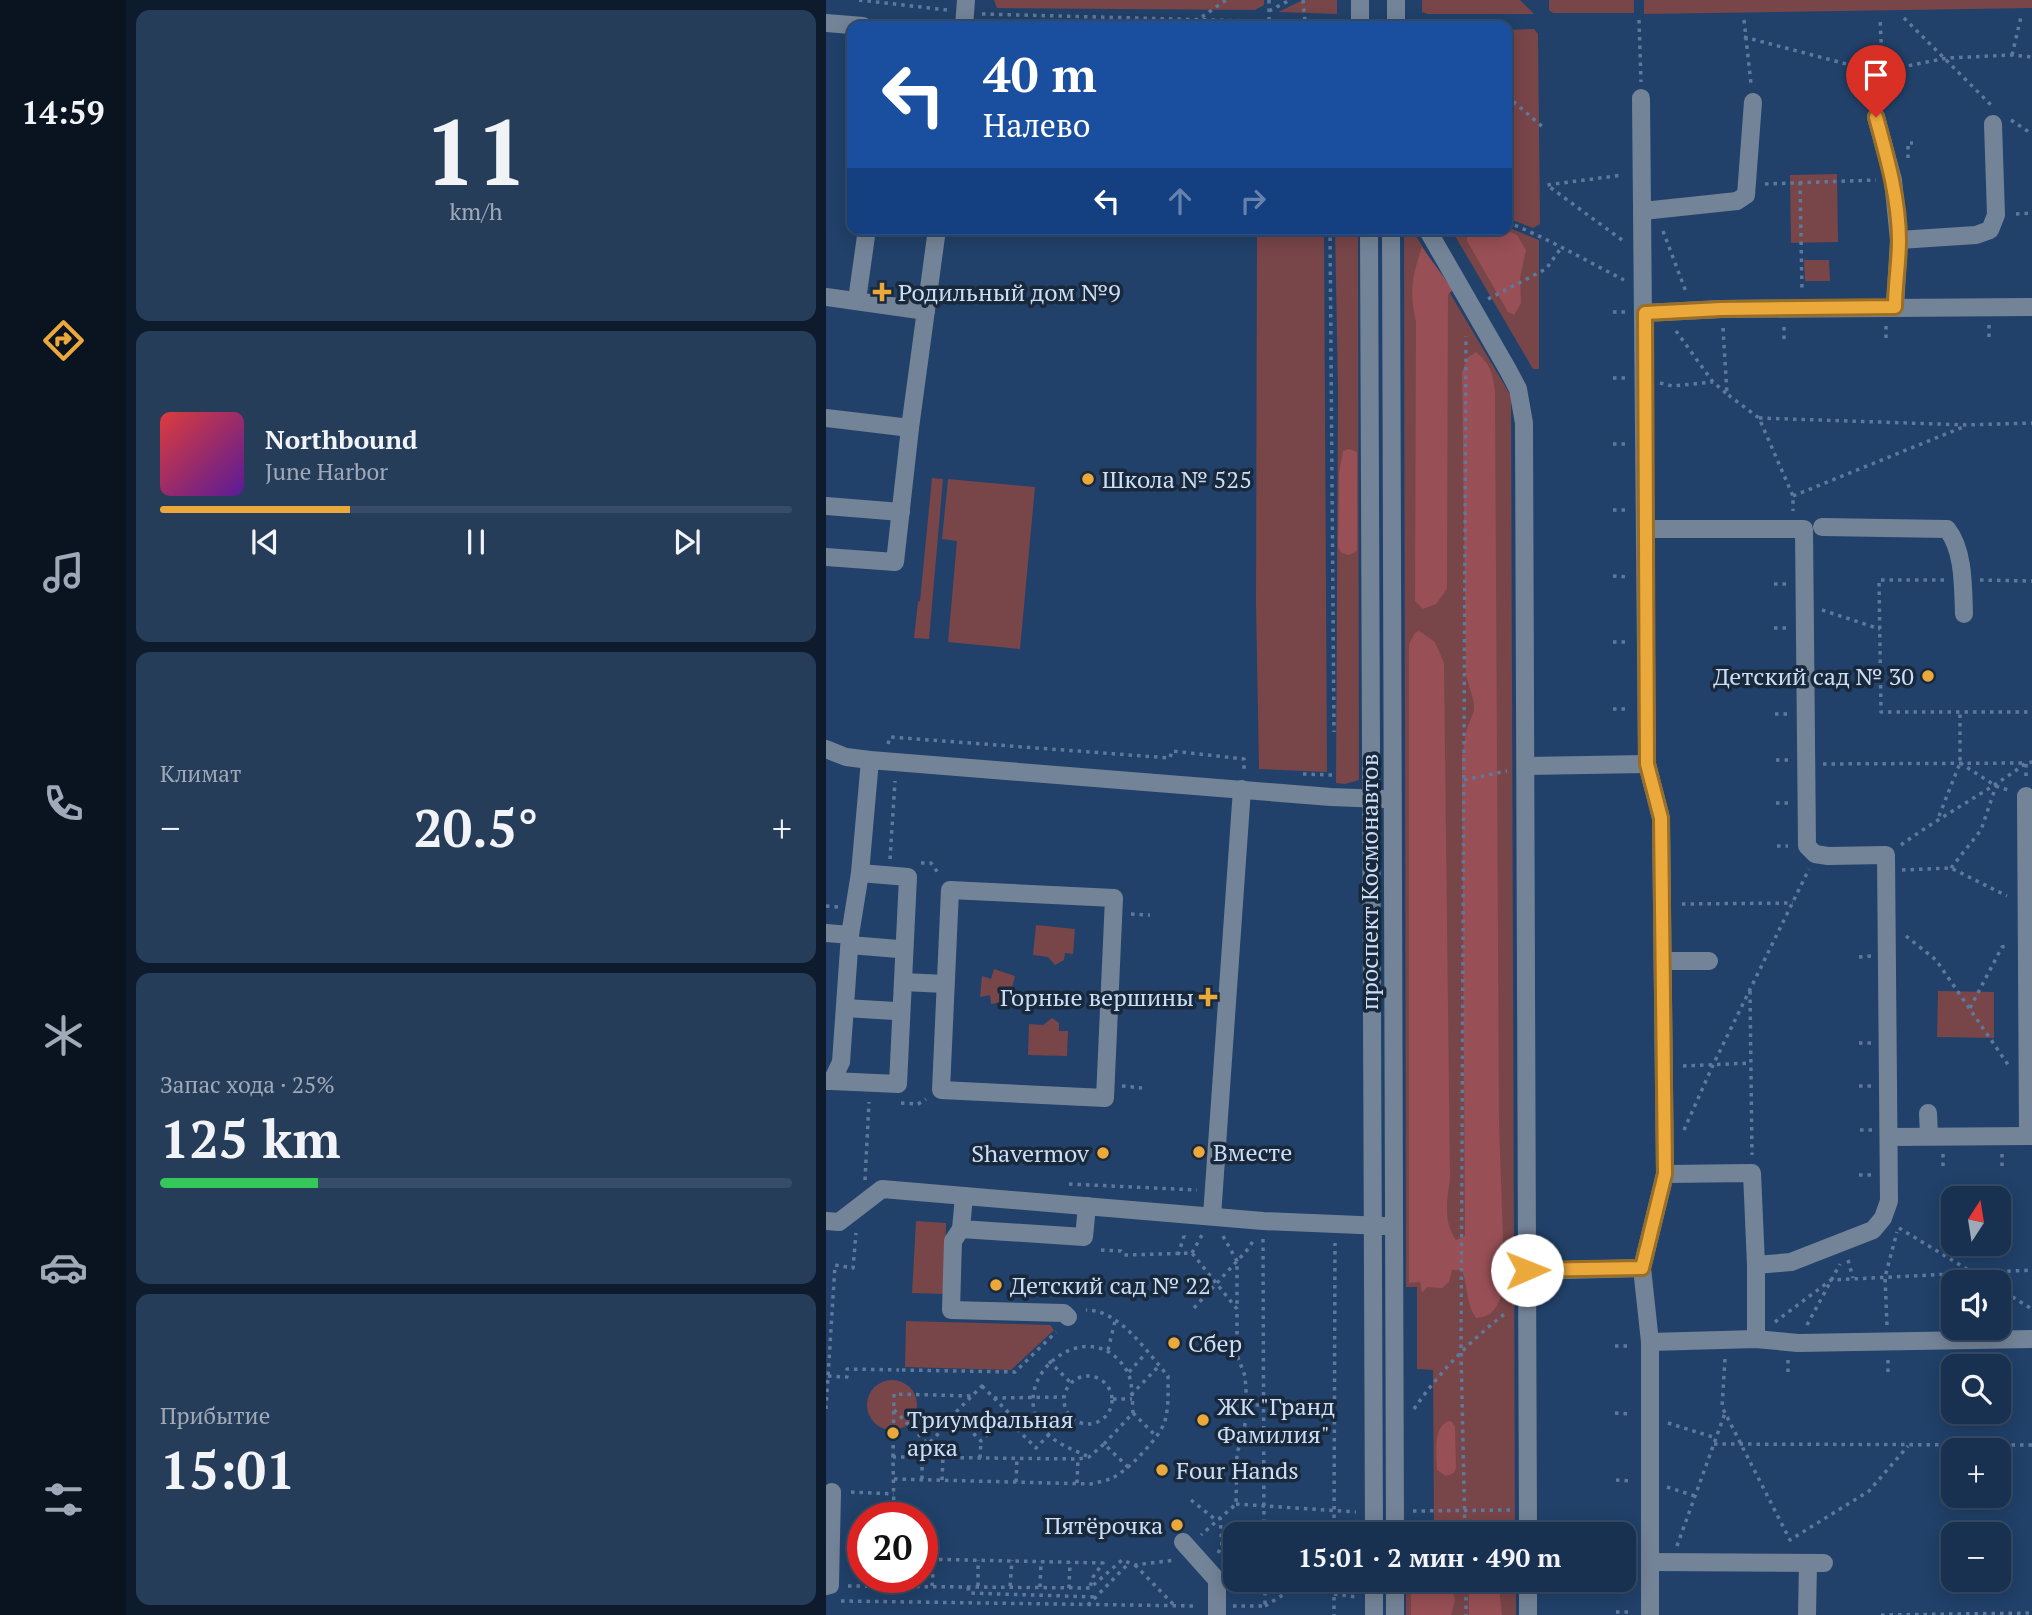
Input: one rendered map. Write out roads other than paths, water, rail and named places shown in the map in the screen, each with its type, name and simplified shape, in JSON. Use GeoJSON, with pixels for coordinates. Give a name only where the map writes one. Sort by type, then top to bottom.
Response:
{"type":"FeatureCollection","features":[{"type":"Feature","properties":{"kind":"street"},"geometry":{"type":"LineString","coordinates":[[1360,0],[1360,21]]}},
{"type":"Feature","properties":{"kind":"street"},"geometry":{"type":"LineString","coordinates":[[1396,0],[1396,21]]}},
{"type":"Feature","properties":{"kind":"street"},"geometry":{"type":"LineString","coordinates":[[826,23],[847,25]]}},
{"type":"Feature","properties":{"kind":"street"},"geometry":{"type":"LineString","coordinates":[[1641,98],[1642,172],[1649,211],[1644,255],[1644,290],[1653,313],[1645,379],[1647,764],[1661,818],[1665,1174],[1642,1268],[1650,1342],[1650,1615]]}},
{"type":"Feature","properties":{"kind":"street"},"geometry":{"type":"LineString","coordinates":[[1649,211],[1737,201],[1746,195],[1749,185],[1753,102]]}},
{"type":"Feature","properties":{"kind":"street"},"geometry":{"type":"LineString","coordinates":[[1876,117],[1893,180],[1899,240],[1895,307]]}},
{"type":"Feature","properties":{"kind":"street"},"geometry":{"type":"LineString","coordinates":[[1899,240],[1976,235],[1990,230],[1996,215],[1993,124]]}},
{"type":"Feature","properties":{"kind":"street"},"geometry":{"type":"LineString","coordinates":[[857,300],[866,235]]}},
{"type":"Feature","properties":{"kind":"street"},"geometry":{"type":"LineString","coordinates":[[826,557],[895,562],[936,235]]}},
{"type":"Feature","properties":{"kind":"street","name":"проспект Космонавтов"},"geometry":{"type":"LineString","coordinates":[[1369,235],[1374,1522]]}},
{"type":"Feature","properties":{"kind":"street","name":"проспект Космонавтов"},"geometry":{"type":"LineString","coordinates":[[1391,235],[1395,1522]]}},
{"type":"Feature","properties":{"kind":"street"},"geometry":{"type":"LineString","coordinates":[[1430,235],[1518,389],[1524,423],[1528,1522]]}},
{"type":"Feature","properties":{"kind":"street"},"geometry":{"type":"LineString","coordinates":[[826,297],[926,311]]}},
{"type":"Feature","properties":{"kind":"street"},"geometry":{"type":"LineString","coordinates":[[1653,313],[1721,309],[2032,307]]}},
{"type":"Feature","properties":{"kind":"street"},"geometry":{"type":"LineString","coordinates":[[826,418],[910,428]]}},
{"type":"Feature","properties":{"kind":"street"},"geometry":{"type":"LineString","coordinates":[[826,506],[901,512]]}},
{"type":"Feature","properties":{"kind":"street"},"geometry":{"type":"LineString","coordinates":[[1822,527],[1947,529],[1954,538],[1963,580],[1964,614]]}},
{"type":"Feature","properties":{"kind":"street"},"geometry":{"type":"LineString","coordinates":[[1647,529],[1804,529],[1807,846],[1815,854],[1886,863],[1891,1222],[1791,1262],[1756,1265]]}},
{"type":"Feature","properties":{"kind":"street"},"geometry":{"type":"LineString","coordinates":[[826,750],[846,757],[878,760],[1394,799]]}},
{"type":"Feature","properties":{"kind":"street"},"geometry":{"type":"LineString","coordinates":[[860,873],[908,877],[898,1084],[829,1081],[841,1062],[850,940],[860,873],[878,760]]}},
{"type":"Feature","properties":{"kind":"street"},"geometry":{"type":"LineString","coordinates":[[1526,766],[1647,764]]}},
{"type":"Feature","properties":{"kind":"street"},"geometry":{"type":"LineString","coordinates":[[1212,1216],[1242,789]]}},
{"type":"Feature","properties":{"kind":"street"},"geometry":{"type":"LineString","coordinates":[[1889,1137],[2030,1135],[2026,796]]}},
{"type":"Feature","properties":{"kind":"street"},"geometry":{"type":"LineString","coordinates":[[950,890],[1114,898],[1105,1098],[941,1090],[946,984],[950,890]]}},
{"type":"Feature","properties":{"kind":"street"},"geometry":{"type":"LineString","coordinates":[[826,933],[898,948]]}},
{"type":"Feature","properties":{"kind":"street"},"geometry":{"type":"LineString","coordinates":[[1662,961],[1709,961]]}},
{"type":"Feature","properties":{"kind":"street"},"geometry":{"type":"LineString","coordinates":[[903,982],[946,984]]}},
{"type":"Feature","properties":{"kind":"street"},"geometry":{"type":"LineString","coordinates":[[845,1008],[895,1011]]}},
{"type":"Feature","properties":{"kind":"street"},"geometry":{"type":"LineString","coordinates":[[1928,1114],[1929,1136]]}},
{"type":"Feature","properties":{"kind":"street"},"geometry":{"type":"LineString","coordinates":[[1665,1174],[1752,1173],[1756,1339]]}},
{"type":"Feature","properties":{"kind":"street"},"geometry":{"type":"LineString","coordinates":[[826,1221],[839,1222],[882,1189],[1263,1221],[1394,1226]]}},
{"type":"Feature","properties":{"kind":"street"},"geometry":{"type":"LineString","coordinates":[[964,1196],[961,1229],[953,1241],[951,1310],[1064,1313],[1068,1317]]}},
{"type":"Feature","properties":{"kind":"street"},"geometry":{"type":"LineString","coordinates":[[961,1229],[1084,1237],[1087,1206]]}},
{"type":"Feature","properties":{"kind":"street"},"geometry":{"type":"LineString","coordinates":[[1527,1270],[1642,1268]]}},
{"type":"Feature","properties":{"kind":"street"},"geometry":{"type":"LineString","coordinates":[[1650,1342],[1756,1339],[1798,1343],[2032,1339]]}},
{"type":"Feature","properties":{"kind":"street"},"geometry":{"type":"LineString","coordinates":[[830,1590],[839,1492]]}},
{"type":"Feature","properties":{"kind":"street"},"geometry":{"type":"LineString","coordinates":[[1185,1545],[1217,1580],[1217,1615]]}},
{"type":"Feature","properties":{"kind":"street"},"geometry":{"type":"LineString","coordinates":[[1650,1562],[1816,1563],[1807,1615]]}},
{"type":"Feature","properties":{"kind":"street"},"geometry":{"type":"LineString","coordinates":[[1374,1592],[1374,1615]]}},
{"type":"Feature","properties":{"kind":"street"},"geometry":{"type":"LineString","coordinates":[[1395,1592],[1395,1615]]}},
{"type":"Feature","properties":{"kind":"street"},"geometry":{"type":"LineString","coordinates":[[1528,1592],[1528,1615]]}},
{"type":"Feature","properties":{"kind":"place","name":"Родильный дом №9"},"geometry":{"type":"Point","coordinates":[882,292]}},
{"type":"Feature","properties":{"kind":"place","name":"Школа № 525"},"geometry":{"type":"Point","coordinates":[1088,479]}},
{"type":"Feature","properties":{"kind":"place","name":"Детский сад № 30"},"geometry":{"type":"Point","coordinates":[1928,676]}},
{"type":"Feature","properties":{"kind":"place","name":"Горные вершины"},"geometry":{"type":"Point","coordinates":[1208,997]}},
{"type":"Feature","properties":{"kind":"place","name":"Вместе"},"geometry":{"type":"Point","coordinates":[1199,1152]}},
{"type":"Feature","properties":{"kind":"place","name":"Shavermov"},"geometry":{"type":"Point","coordinates":[1103,1153]}},
{"type":"Feature","properties":{"kind":"place","name":"Детский сад № 22"},"geometry":{"type":"Point","coordinates":[996,1285]}},
{"type":"Feature","properties":{"kind":"place","name":"Сбер"},"geometry":{"type":"Point","coordinates":[1174,1343]}},
{"type":"Feature","properties":{"kind":"place","name":"ЖК \"Гранд Фамилия\""},"geometry":{"type":"Point","coordinates":[1203,1420]}},
{"type":"Feature","properties":{"kind":"place","name":"Триумфальная арка"},"geometry":{"type":"Point","coordinates":[893,1433]}},
{"type":"Feature","properties":{"kind":"place","name":"Four Hands"},"geometry":{"type":"Point","coordinates":[1162,1470]}},
{"type":"Feature","properties":{"kind":"place","name":"Пятёрочка"},"geometry":{"type":"Point","coordinates":[1177,1525]}}]}
